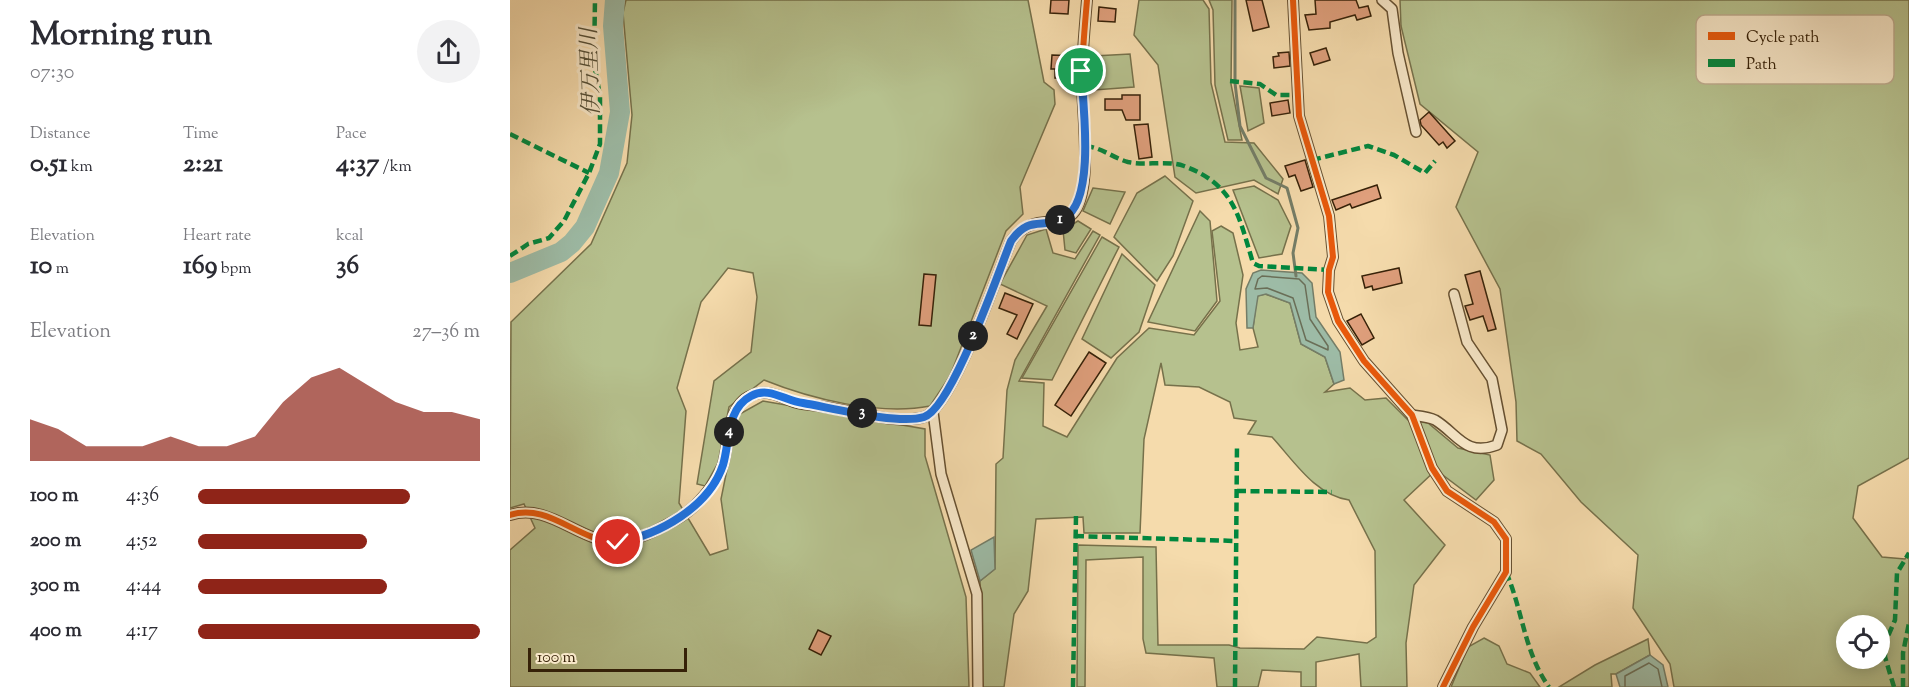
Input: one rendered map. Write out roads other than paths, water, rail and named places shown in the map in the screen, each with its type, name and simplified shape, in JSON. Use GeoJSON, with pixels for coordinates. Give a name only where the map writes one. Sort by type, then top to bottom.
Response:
{"type":"FeatureCollection","features":[{"type":"Feature","properties":{"kind":"street"},"geometry":{"type":"LineString","coordinates":[[510,515],[530,513],[551,517],[593,537],[618,542],[633,539],[680,518],[715,481],[723,465],[732,418],[741,403],[752,395],[776,393],[795,402],[897,418],[924,417],[933,412],[945,399],[956,376],[1011,241],[1020,229],[1028,224],[1062,220],[1074,212],[1082,191],[1085,146],[1081,71],[1088,0]]}},
{"type":"Feature","properties":{"kind":"street"},"geometry":{"type":"LineString","coordinates":[[1293,0],[1299,116],[1332,235],[1333,257],[1329,270],[1328,292],[1338,321],[1364,361],[1412,415],[1432,468],[1447,491],[1494,522],[1506,539],[1508,557],[1506,572],[1473,627],[1443,687]]}},
{"type":"Feature","properties":{"kind":"street"},"geometry":{"type":"LineString","coordinates":[[1382,0],[1392,9],[1398,53],[1416,132]]}},
{"type":"Feature","properties":{"kind":"street"},"geometry":{"type":"LineString","coordinates":[[1412,415],[1435,420],[1462,444],[1487,449],[1497,445],[1502,430],[1492,379],[1467,342],[1454,294]]}},
{"type":"Feature","properties":{"kind":"street"},"geometry":{"type":"LineString","coordinates":[[933,412],[941,474],[977,594],[978,687]]}},
{"type":"Feature","properties":{"kind":"water"},"geometry":{"type":"Polygon","coordinates":[[[1261,270],[1302,273],[1312,283],[1316,317],[1340,352],[1344,380],[1334,384],[1325,357],[1301,344],[1290,303],[1266,294],[1258,296],[1253,328],[1247,328],[1246,289],[1253,273],[1261,270]]]}},
{"type":"Feature","properties":{"kind":"water"},"geometry":{"type":"Polygon","coordinates":[[[994,537],[995,569],[980,581],[971,550],[994,537]]]}},
{"type":"Feature","properties":{"kind":"water"},"geometry":{"type":"Polygon","coordinates":[[[1650,655],[1663,665],[1668,687],[1620,687],[1616,674],[1650,655]]]}},
{"type":"Feature","properties":{"kind":"waterway","name":"伊万里川"},"geometry":{"type":"LineString","coordinates":[[510,273],[561,252],[572,243],[585,227],[609,173],[620,112],[613,26],[615,0]]}},
{"type":"Feature","properties":{"kind":"waterway"},"geometry":{"type":"LineString","coordinates":[[1235,0],[1235,83],[1240,126],[1266,178],[1287,188],[1298,228],[1293,253],[1296,276]]}}]}
